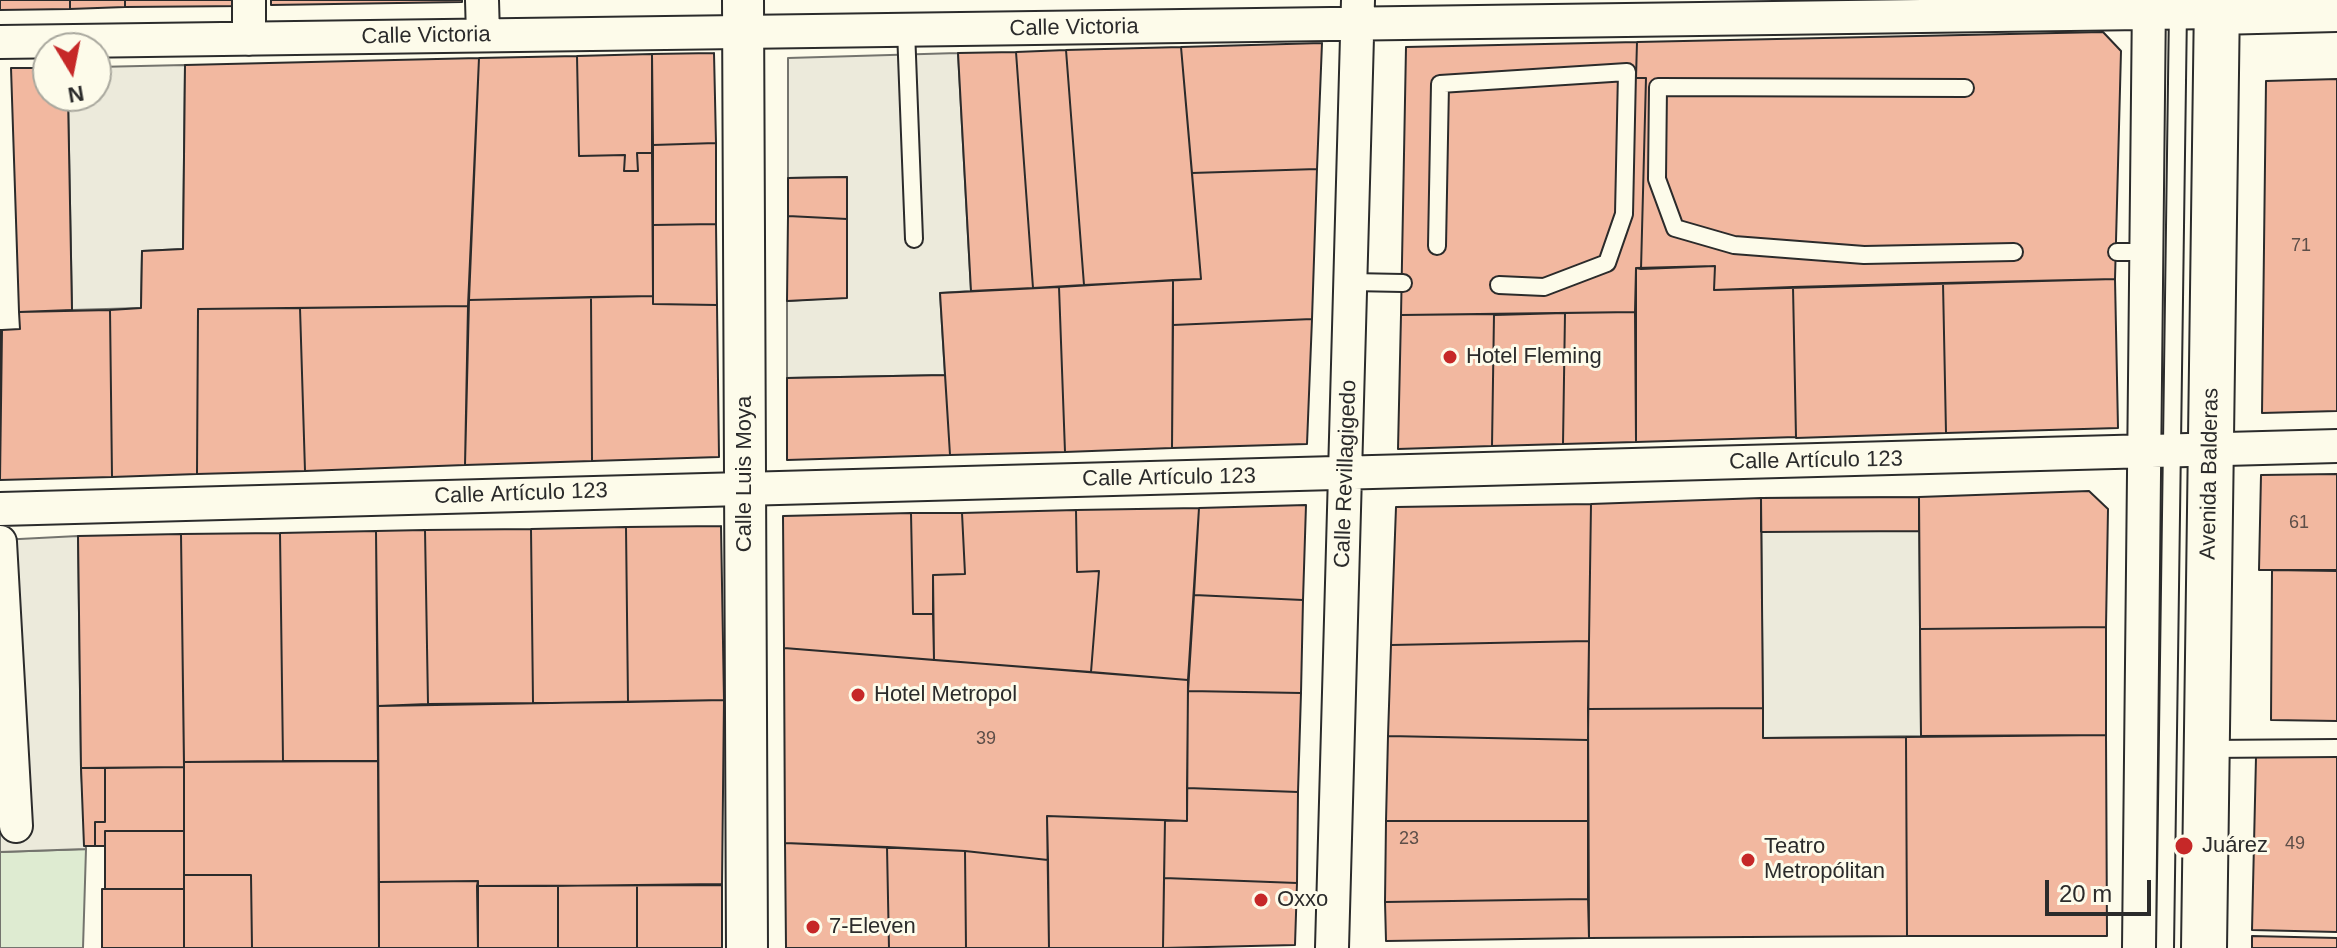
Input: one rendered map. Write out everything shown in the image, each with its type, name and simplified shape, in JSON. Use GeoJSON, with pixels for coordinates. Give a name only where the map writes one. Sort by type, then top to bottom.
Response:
{"type":"FeatureCollection","features":[{"type":"Feature","properties":{"kind":"main road"},"geometry":{"type":"LineString","coordinates":[[2181,5],[2337,9]]}},
{"type":"Feature","properties":{"kind":"main road","name":"Avenida Balderas"},"geometry":{"type":"LineString","coordinates":[[2181,5],[2175,451],[2205,749],[2204,948]]}},
{"type":"Feature","properties":{"kind":"street"},"geometry":{"type":"LineString","coordinates":[[249,0],[249,39]]}},
{"type":"Feature","properties":{"kind":"street"},"geometry":{"type":"LineString","coordinates":[[482,0],[483,35]]}},
{"type":"Feature","properties":{"kind":"street","name":"Calle Victoria"},"geometry":{"type":"LineString","coordinates":[[0,42],[483,35],[743,16],[906,30],[1358,12],[2181,5]]}},
{"type":"Feature","properties":{"kind":"street","name":"Avenida Balderas"},"geometry":{"type":"LineString","coordinates":[[2139,948],[2175,451],[2146,252],[2181,5]]}},
{"type":"Feature","properties":{"kind":"street","name":"Calle Revillagigedo"},"geometry":{"type":"LineString","coordinates":[[1332,948],[1358,12]]}},
{"type":"Feature","properties":{"kind":"street","name":"Calle Luis Moya"},"geometry":{"type":"LineString","coordinates":[[743,16],[747,948]]}},
{"type":"Feature","properties":{"kind":"street","name":"Calle Artículo 123"},"geometry":{"type":"LineString","coordinates":[[0,509],[2337,446]]}},
{"type":"Feature","properties":{"kind":"street"},"geometry":{"type":"LineString","coordinates":[[0,542],[16,826]]}},
{"type":"Feature","properties":{"kind":"lane"},"geometry":{"type":"LineString","coordinates":[[906,30],[914,239]]}},
{"type":"Feature","properties":{"kind":"lane"},"geometry":{"type":"LineString","coordinates":[[1437,246],[1440,84],[1627,72],[1624,214],[1607,263],[1544,287],[1499,285]]}},
{"type":"Feature","properties":{"kind":"lane"},"geometry":{"type":"LineString","coordinates":[[1965,88],[1658,87],[1657,179],[1675,228],[1734,245],[1864,255],[2014,252]]}},
{"type":"Feature","properties":{"kind":"lane"},"geometry":{"type":"LineString","coordinates":[[1351,282],[1403,283]]}},
{"type":"Feature","properties":{"kind":"lane"},"geometry":{"type":"LineString","coordinates":[[2165,948],[2175,451]]}},
{"type":"Feature","properties":{"kind":"lane"},"geometry":{"type":"LineString","coordinates":[[2205,749],[2337,748]]}},
{"type":"Feature","properties":{"kind":"green space"},"geometry":{"type":"Polygon","coordinates":[[[86,849],[83,948],[0,948],[0,852],[86,849]]]}},
{"type":"Feature","properties":{"kind":"shaded area"},"geometry":{"type":"Polygon","coordinates":[[[958,53],[971,291],[940,293],[945,375],[787,378],[787,301],[847,297],[847,177],[788,178],[788,58],[958,53]]]}},
{"type":"Feature","properties":{"kind":"shaded area"},"geometry":{"type":"Polygon","coordinates":[[[185,65],[183,249],[142,251],[141,308],[72,310],[68,112],[112,112],[112,67],[185,65]]]}},
{"type":"Feature","properties":{"kind":"shaded area"},"geometry":{"type":"Polygon","coordinates":[[[1919,497],[1921,736],[1763,738],[1761,498],[1919,497]]]}},
{"type":"Feature","properties":{"kind":"shaded area"},"geometry":{"type":"Polygon","coordinates":[[[78,536],[81,768],[86,849],[0,852],[0,540],[78,536]]]}},
{"type":"Feature","properties":{"kind":"building"},"geometry":{"type":"Polygon","coordinates":[[[0,0],[70,0],[70,9],[0,10],[0,0]]]}},
{"type":"Feature","properties":{"kind":"building"},"geometry":{"type":"Polygon","coordinates":[[[70,0],[125,0],[125,7],[70,9],[70,0]]]}},
{"type":"Feature","properties":{"kind":"building"},"geometry":{"type":"Polygon","coordinates":[[[125,0],[245,0],[246,6],[125,7],[125,0]]]}},
{"type":"Feature","properties":{"kind":"building"},"geometry":{"type":"Polygon","coordinates":[[[271,0],[462,0],[462,2],[271,5],[271,0]]]}},
{"type":"Feature","properties":{"kind":"building"},"geometry":{"type":"Polygon","coordinates":[[[2103,32],[2121,51],[2115,279],[1714,290],[1715,266],[1641,269],[1646,78],[1636,78],[1637,42],[2103,32]]]}},
{"type":"Feature","properties":{"kind":"building"},"geometry":{"type":"Polygon","coordinates":[[[1637,42],[1636,78],[1646,78],[1641,269],[1636,268],[1635,312],[1401,315],[1406,47],[1637,42]]]}},
{"type":"Feature","properties":{"kind":"building"},"geometry":{"type":"Polygon","coordinates":[[[1322,43],[1317,169],[1192,173],[1181,47],[1322,43]]]}},
{"type":"Feature","properties":{"kind":"building"},"geometry":{"type":"Polygon","coordinates":[[[1181,47],[1201,279],[1084,285],[1066,50],[1181,47]]]}},
{"type":"Feature","properties":{"kind":"building"},"geometry":{"type":"Polygon","coordinates":[[[1066,50],[1084,285],[1033,288],[1016,52],[1066,50]]]}},
{"type":"Feature","properties":{"kind":"building"},"geometry":{"type":"Polygon","coordinates":[[[1016,52],[1033,288],[971,291],[958,53],[1016,52]]]}},
{"type":"Feature","properties":{"kind":"building"},"geometry":{"type":"Polygon","coordinates":[[[714,53],[716,143],[653,145],[652,54],[714,53]]]}},
{"type":"Feature","properties":{"kind":"building"},"geometry":{"type":"Polygon","coordinates":[[[652,54],[652,153],[637,153],[638,171],[624,171],[625,155],[579,156],[577,56],[652,54]]]}},
{"type":"Feature","properties":{"kind":"building"},"geometry":{"type":"Polygon","coordinates":[[[577,56],[579,156],[625,155],[624,171],[638,171],[637,153],[652,153],[653,296],[469,300],[479,58],[577,56]]]}},
{"type":"Feature","properties":{"kind":"building"},"geometry":{"type":"Polygon","coordinates":[[[479,58],[468,306],[198,309],[197,474],[112,477],[110,310],[141,308],[142,251],[183,249],[185,65],[479,58]]]}},
{"type":"Feature","properties":{"kind":"building"},"geometry":{"type":"Polygon","coordinates":[[[11,68],[32,68],[32,112],[68,112],[72,310],[19,312],[11,68]]]}},
{"type":"Feature","properties":{"kind":"building"},"geometry":{"type":"Polygon","coordinates":[[[2337,79],[2337,411],[2262,413],[2266,81],[2337,79]]]}},
{"type":"Feature","properties":{"kind":"building"},"geometry":{"type":"Polygon","coordinates":[[[716,143],[716,224],[653,225],[653,145],[716,143]]]}},
{"type":"Feature","properties":{"kind":"building"},"geometry":{"type":"Polygon","coordinates":[[[1317,169],[1312,319],[1173,325],[1173,280],[1201,279],[1192,173],[1317,169]]]}},
{"type":"Feature","properties":{"kind":"building"},"geometry":{"type":"Polygon","coordinates":[[[847,177],[847,219],[788,216],[788,178],[847,177]]]}},
{"type":"Feature","properties":{"kind":"building"},"geometry":{"type":"Polygon","coordinates":[[[788,216],[847,219],[847,298],[787,301],[788,216]]]}},
{"type":"Feature","properties":{"kind":"building"},"geometry":{"type":"Polygon","coordinates":[[[716,224],[717,305],[653,304],[653,225],[716,224]]]}},
{"type":"Feature","properties":{"kind":"building"},"geometry":{"type":"Polygon","coordinates":[[[1715,266],[1714,290],[1793,287],[1796,437],[1636,442],[1636,268],[1715,266]]]}},
{"type":"Feature","properties":{"kind":"building"},"geometry":{"type":"Polygon","coordinates":[[[2115,279],[2118,428],[1946,433],[1943,283],[2115,279]]]}},
{"type":"Feature","properties":{"kind":"building"},"geometry":{"type":"Polygon","coordinates":[[[1173,280],[1172,448],[1065,452],[1059,287],[1173,280]]]}},
{"type":"Feature","properties":{"kind":"building"},"geometry":{"type":"Polygon","coordinates":[[[1943,283],[1946,433],[1796,438],[1793,287],[1943,283]]]}},
{"type":"Feature","properties":{"kind":"building"},"geometry":{"type":"Polygon","coordinates":[[[1059,287],[1065,452],[950,455],[940,293],[1059,287]]]}},
{"type":"Feature","properties":{"kind":"building"},"geometry":{"type":"Polygon","coordinates":[[[653,296],[653,304],[717,305],[719,457],[592,461],[591,297],[653,296]]]}},
{"type":"Feature","properties":{"kind":"building"},"geometry":{"type":"Polygon","coordinates":[[[591,297],[592,461],[465,465],[469,300],[591,297]]]}},
{"type":"Feature","properties":{"kind":"building"},"geometry":{"type":"Polygon","coordinates":[[[468,306],[465,465],[305,471],[300,308],[468,306]]]}},
{"type":"Feature","properties":{"kind":"building"},"geometry":{"type":"Polygon","coordinates":[[[300,308],[305,471],[197,474],[198,309],[300,308]]]}},
{"type":"Feature","properties":{"kind":"building"},"geometry":{"type":"Polygon","coordinates":[[[110,310],[112,477],[0,480],[2,330],[20,329],[19,312],[110,310]]]}},
{"type":"Feature","properties":{"kind":"building"},"geometry":{"type":"Polygon","coordinates":[[[1635,312],[1636,442],[1563,444],[1565,313],[1635,312]]]}},
{"type":"Feature","properties":{"kind":"building"},"geometry":{"type":"Polygon","coordinates":[[[1565,313],[1563,444],[1492,446],[1494,315],[1565,313]]]}},
{"type":"Feature","properties":{"kind":"building"},"geometry":{"type":"Polygon","coordinates":[[[1494,314],[1492,446],[1398,449],[1401,315],[1494,314]]]}},
{"type":"Feature","properties":{"kind":"building"},"geometry":{"type":"Polygon","coordinates":[[[1312,319],[1307,444],[1172,448],[1173,325],[1312,319]]]}},
{"type":"Feature","properties":{"kind":"building"},"geometry":{"type":"Polygon","coordinates":[[[0,330],[2,330],[0,460],[0,330]]]}},
{"type":"Feature","properties":{"kind":"building"},"geometry":{"type":"Polygon","coordinates":[[[945,375],[950,455],[787,460],[787,378],[945,375]]]}},
{"type":"Feature","properties":{"kind":"building"},"geometry":{"type":"Polygon","coordinates":[[[2337,474],[2337,570],[2259,570],[2261,475],[2337,474]]]}},
{"type":"Feature","properties":{"kind":"building"},"geometry":{"type":"Polygon","coordinates":[[[2089,491],[2108,509],[2106,627],[1920,629],[1919,497],[2089,491]]]}},
{"type":"Feature","properties":{"kind":"building"},"geometry":{"type":"Polygon","coordinates":[[[1919,497],[1919,531],[1761,532],[1761,498],[1919,497]]]}},
{"type":"Feature","properties":{"kind":"building"},"geometry":{"type":"Polygon","coordinates":[[[1761,498],[1763,708],[1588,709],[1591,504],[1761,498]]]}},
{"type":"Feature","properties":{"kind":"building"},"geometry":{"type":"Polygon","coordinates":[[[1591,504],[1589,641],[1391,645],[1396,507],[1591,504]]]}},
{"type":"Feature","properties":{"kind":"building"},"geometry":{"type":"Polygon","coordinates":[[[1306,505],[1303,600],[1194,595],[1199,508],[1306,505]]]}},
{"type":"Feature","properties":{"kind":"building"},"geometry":{"type":"Polygon","coordinates":[[[1199,508],[1188,680],[1091,672],[1099,571],[1077,572],[1076,510],[1199,508]]]}},
{"type":"Feature","properties":{"kind":"building"},"geometry":{"type":"Polygon","coordinates":[[[1076,510],[1077,572],[1099,571],[1091,672],[934,660],[933,575],[965,574],[962,513],[1076,510]]]}},
{"type":"Feature","properties":{"kind":"building"},"geometry":{"type":"Polygon","coordinates":[[[911,513],[913,614],[933,614],[934,660],[784,648],[783,516],[911,513]]]}},
{"type":"Feature","properties":{"kind":"building"},"geometry":{"type":"Polygon","coordinates":[[[911,513],[962,513],[965,574],[933,575],[933,614],[913,614],[911,513]]]}},
{"type":"Feature","properties":{"kind":"building"},"geometry":{"type":"Polygon","coordinates":[[[721,526],[724,700],[628,702],[626,527],[721,526]]]}},
{"type":"Feature","properties":{"kind":"building"},"geometry":{"type":"Polygon","coordinates":[[[626,527],[628,702],[533,703],[531,529],[626,527]]]}},
{"type":"Feature","properties":{"kind":"building"},"geometry":{"type":"Polygon","coordinates":[[[531,529],[533,703],[428,704],[425,530],[531,529]]]}},
{"type":"Feature","properties":{"kind":"building"},"geometry":{"type":"Polygon","coordinates":[[[425,530],[428,704],[378,706],[376,531],[425,530]]]}},
{"type":"Feature","properties":{"kind":"building"},"geometry":{"type":"Polygon","coordinates":[[[376,531],[378,761],[283,761],[280,533],[376,531]]]}},
{"type":"Feature","properties":{"kind":"building"},"geometry":{"type":"Polygon","coordinates":[[[280,533],[283,761],[184,762],[181,534],[280,533]]]}},
{"type":"Feature","properties":{"kind":"building"},"geometry":{"type":"Polygon","coordinates":[[[181,534],[184,767],[81,768],[78,536],[181,534]]]}},
{"type":"Feature","properties":{"kind":"building"},"geometry":{"type":"Polygon","coordinates":[[[2272,570],[2337,571],[2337,721],[2271,720],[2272,570]]]}},
{"type":"Feature","properties":{"kind":"building"},"geometry":{"type":"Polygon","coordinates":[[[1194,595],[1303,600],[1301,693],[1188,691],[1194,595]]]}},
{"type":"Feature","properties":{"kind":"building"},"geometry":{"type":"Polygon","coordinates":[[[2106,627],[2106,735],[1921,736],[1920,629],[2106,627]]]}},
{"type":"Feature","properties":{"kind":"building"},"geometry":{"type":"Polygon","coordinates":[[[1589,641],[1588,740],[1388,736],[1391,645],[1589,641]]]}},
{"type":"Feature","properties":{"kind":"building"},"geometry":{"type":"Polygon","coordinates":[[[784,648],[1188,680],[1187,821],[1047,816],[1048,860],[965,851],[785,843],[784,648]]]}},
{"type":"Feature","properties":{"kind":"building"},"geometry":{"type":"Polygon","coordinates":[[[1188,691],[1301,693],[1298,792],[1187,788],[1188,691]]]}},
{"type":"Feature","properties":{"kind":"building"},"geometry":{"type":"Polygon","coordinates":[[[724,700],[722,885],[477,886],[478,881],[379,882],[378,706],[724,700]]]}},
{"type":"Feature","properties":{"kind":"building","name":"Teatro Metropólitan"},"geometry":{"type":"Polygon","coordinates":[[[1763,708],[1763,738],[1906,737],[1907,936],[1589,938],[1588,709],[1763,708]]]}},
{"type":"Feature","properties":{"kind":"building"},"geometry":{"type":"Polygon","coordinates":[[[2106,735],[2107,936],[1907,936],[1906,737],[2106,735]]]}},
{"type":"Feature","properties":{"kind":"building"},"geometry":{"type":"Polygon","coordinates":[[[1388,736],[1588,740],[1588,821],[1386,821],[1388,736]]]}},
{"type":"Feature","properties":{"kind":"building"},"geometry":{"type":"Polygon","coordinates":[[[2256,757],[2337,757],[2337,932],[2252,930],[2256,757]]]}},
{"type":"Feature","properties":{"kind":"building"},"geometry":{"type":"Polygon","coordinates":[[[378,761],[379,948],[252,948],[251,875],[184,875],[184,762],[378,761]]]}},
{"type":"Feature","properties":{"kind":"building"},"geometry":{"type":"Polygon","coordinates":[[[184,767],[184,831],[105,831],[105,846],[95,846],[95,822],[105,822],[105,768],[184,767]]]}},
{"type":"Feature","properties":{"kind":"building"},"geometry":{"type":"Polygon","coordinates":[[[81,768],[105,768],[105,822],[95,822],[95,846],[84,846],[81,768]]]}},
{"type":"Feature","properties":{"kind":"building"},"geometry":{"type":"Polygon","coordinates":[[[1187,788],[1298,792],[1297,883],[1164,878],[1165,820],[1187,821],[1187,788]]]}},
{"type":"Feature","properties":{"kind":"building"},"geometry":{"type":"Polygon","coordinates":[[[1047,816],[1165,820],[1163,948],[1049,948],[1047,816]]]}},
{"type":"Feature","properties":{"kind":"building"},"geometry":{"type":"Polygon","coordinates":[[[1386,821],[1588,821],[1588,899],[1385,902],[1386,821]]]}},
{"type":"Feature","properties":{"kind":"building"},"geometry":{"type":"Polygon","coordinates":[[[105,831],[184,831],[184,889],[105,889],[105,831]]]}},
{"type":"Feature","properties":{"kind":"building"},"geometry":{"type":"Polygon","coordinates":[[[785,843],[887,847],[889,948],[786,948],[785,843]]]}},
{"type":"Feature","properties":{"kind":"building"},"geometry":{"type":"Polygon","coordinates":[[[887,847],[965,851],[966,948],[889,948],[887,847]]]}},
{"type":"Feature","properties":{"kind":"building"},"geometry":{"type":"Polygon","coordinates":[[[965,851],[1048,860],[1049,948],[966,948],[965,851]]]}},
{"type":"Feature","properties":{"kind":"building"},"geometry":{"type":"Polygon","coordinates":[[[184,875],[251,875],[252,948],[184,948],[184,875]]]}},
{"type":"Feature","properties":{"kind":"building"},"geometry":{"type":"Polygon","coordinates":[[[1164,878],[1297,883],[1295,945],[1163,948],[1164,878]]]}},
{"type":"Feature","properties":{"kind":"building"},"geometry":{"type":"Polygon","coordinates":[[[478,881],[478,948],[379,948],[379,882],[478,881]]]}},
{"type":"Feature","properties":{"kind":"building"},"geometry":{"type":"Polygon","coordinates":[[[722,884],[722,948],[637,948],[637,885],[722,884]]]}},
{"type":"Feature","properties":{"kind":"building"},"geometry":{"type":"Polygon","coordinates":[[[637,885],[637,948],[558,948],[558,886],[637,885]]]}},
{"type":"Feature","properties":{"kind":"building"},"geometry":{"type":"Polygon","coordinates":[[[477,886],[558,886],[558,948],[478,948],[477,886]]]}},
{"type":"Feature","properties":{"kind":"building"},"geometry":{"type":"Polygon","coordinates":[[[102,889],[184,889],[184,948],[102,948],[102,889]]]}},
{"type":"Feature","properties":{"kind":"building"},"geometry":{"type":"Polygon","coordinates":[[[1588,899],[1589,938],[1386,941],[1385,902],[1588,899]]]}},
{"type":"Feature","properties":{"kind":"building"},"geometry":{"type":"Polygon","coordinates":[[[2252,936],[2337,938],[2337,948],[2252,948],[2252,936]]]}},
{"type":"Feature","properties":{"kind":"place","name":"Hotel Fleming"},"geometry":{"type":"Point","coordinates":[1450,357]}},
{"type":"Feature","properties":{"kind":"place","name":"Hotel Metropol"},"geometry":{"type":"Point","coordinates":[858,695]}},
{"type":"Feature","properties":{"kind":"place","name":"Juárez"},"geometry":{"type":"Point","coordinates":[2184,846]}},
{"type":"Feature","properties":{"kind":"place","name":"Teatro Metropólitan"},"geometry":{"type":"Point","coordinates":[1748,860]}},
{"type":"Feature","properties":{"kind":"place","name":"Oxxo"},"geometry":{"type":"Point","coordinates":[1261,900]}},
{"type":"Feature","properties":{"kind":"place","name":"7-Eleven"},"geometry":{"type":"Point","coordinates":[813,927]}}]}
